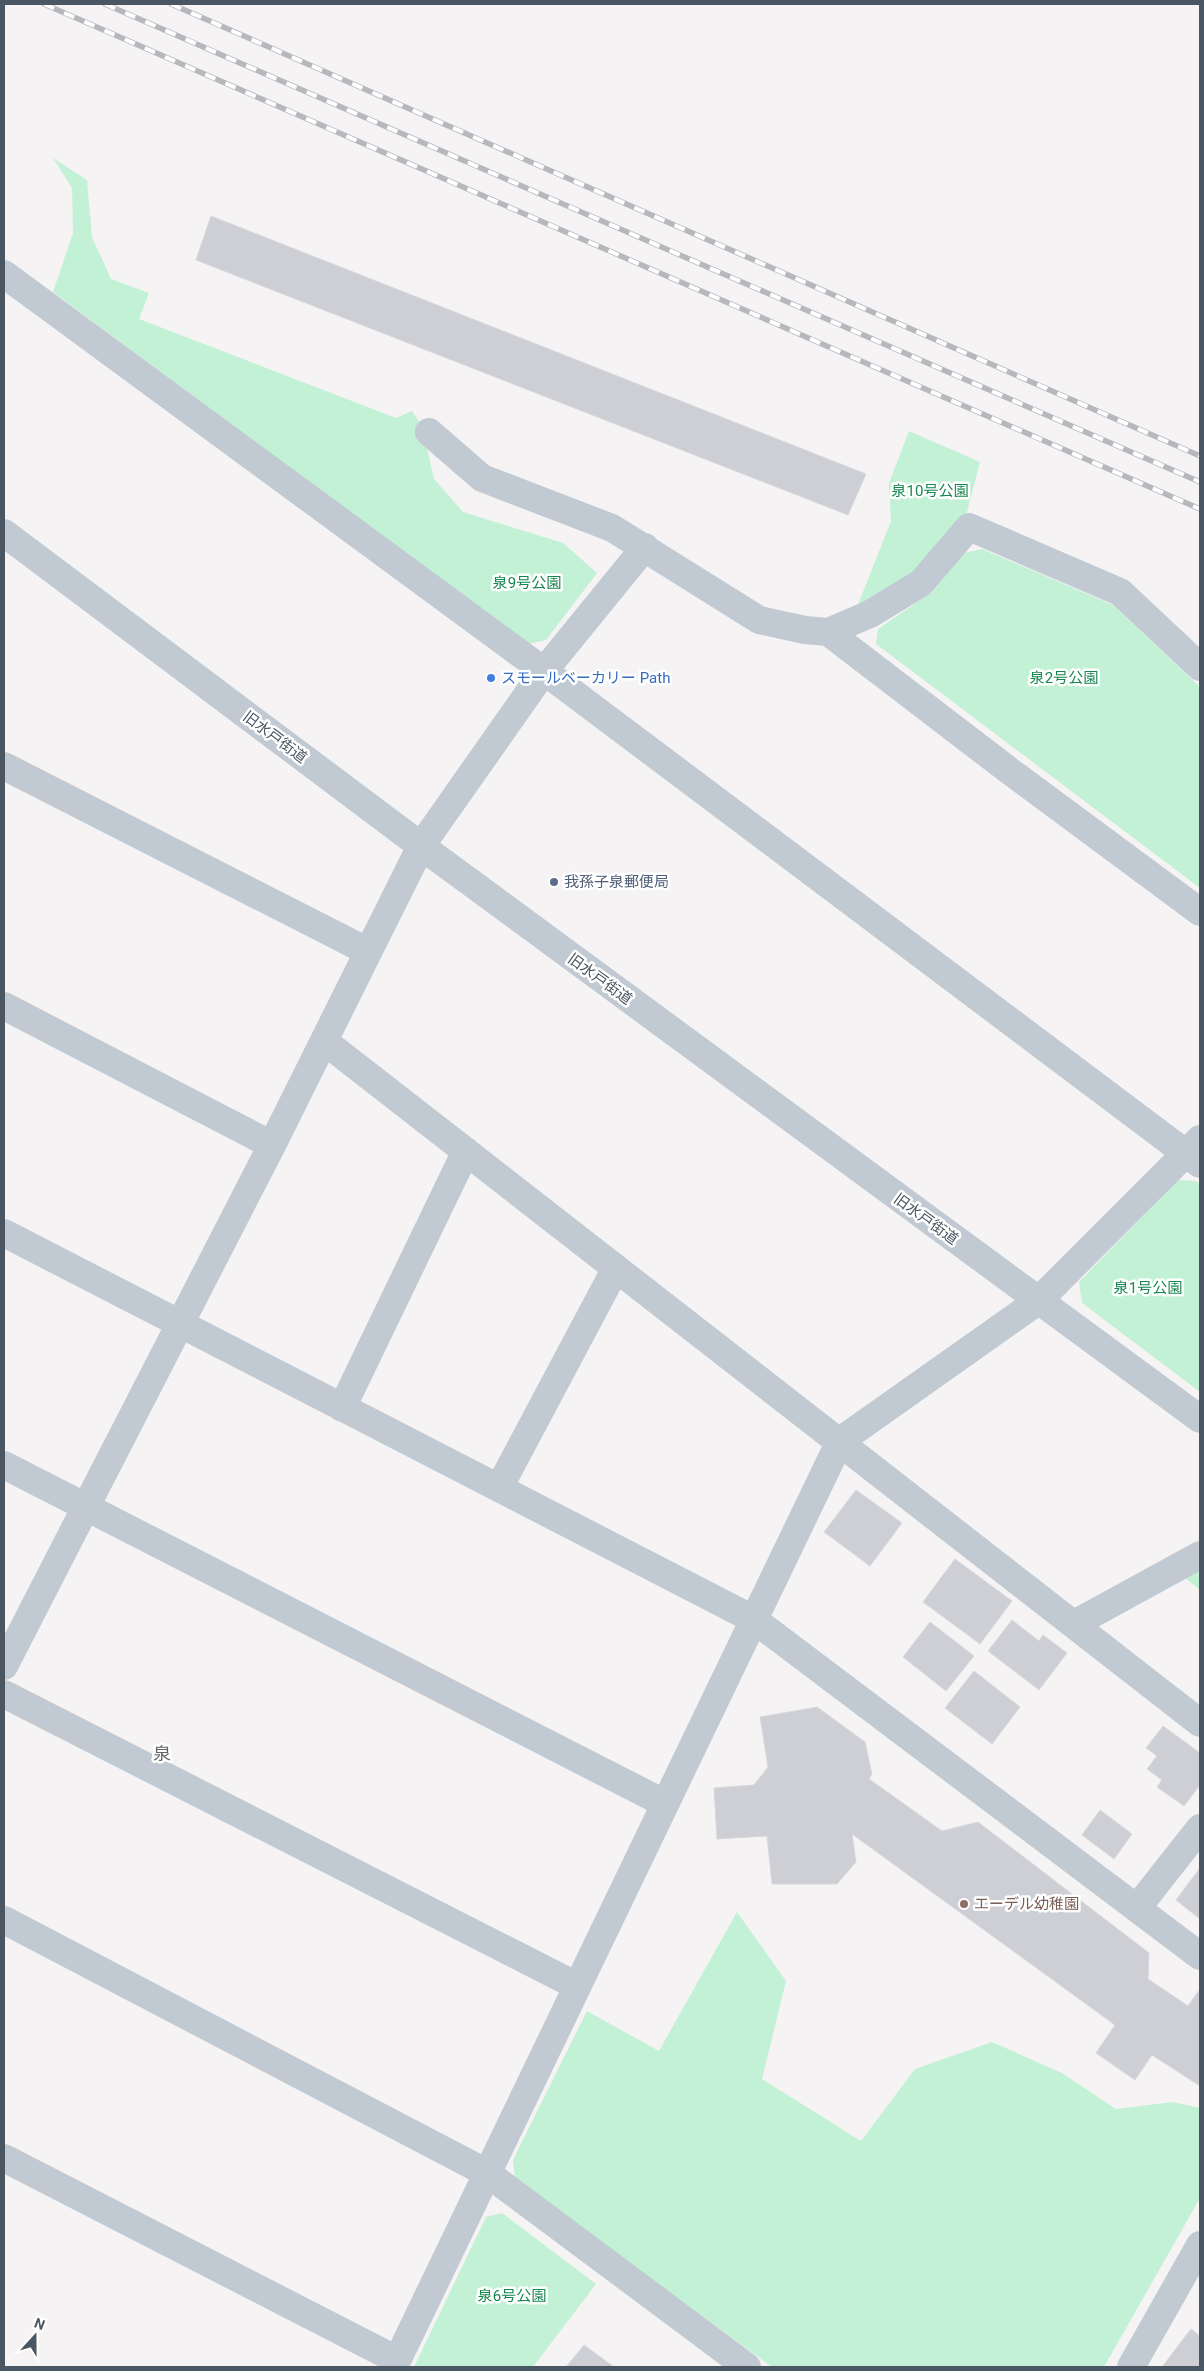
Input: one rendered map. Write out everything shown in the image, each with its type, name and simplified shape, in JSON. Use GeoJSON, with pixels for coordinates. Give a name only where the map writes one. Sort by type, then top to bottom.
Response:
{"type":"FeatureCollection","features":[{"type":"Feature","properties":{"kind":"street"},"geometry":{"type":"LineString","coordinates":[[4,274],[1195,1153],[1038,1301],[840,1441],[664,1803],[396,2364],[4,2158]]}},
{"type":"Feature","properties":{"kind":"street"},"geometry":{"type":"LineString","coordinates":[[429,432],[482,478],[612,528],[759,620],[805,630],[828,632],[870,614],[922,583],[969,528],[1120,592],[1200,667]]}},
{"type":"Feature","properties":{"kind":"street","name":"旧水戸街道"},"geometry":{"type":"LineString","coordinates":[[4,533],[421,846],[1200,1420]]}},
{"type":"Feature","properties":{"kind":"street"},"geometry":{"type":"LineString","coordinates":[[4,1666],[272,1145],[421,846],[544,671],[645,547]]}},
{"type":"Feature","properties":{"kind":"street"},"geometry":{"type":"LineString","coordinates":[[828,632],[1003,766],[1200,912]]}},
{"type":"Feature","properties":{"kind":"street"},"geometry":{"type":"LineString","coordinates":[[4,766],[367,951]]}},
{"type":"Feature","properties":{"kind":"street"},"geometry":{"type":"LineString","coordinates":[[4,1006],[272,1145]]}},
{"type":"Feature","properties":{"kind":"street"},"geometry":{"type":"LineString","coordinates":[[324,1041],[1200,1723]]}},
{"type":"Feature","properties":{"kind":"street"},"geometry":{"type":"LineString","coordinates":[[342,1408],[466,1151]]}},
{"type":"Feature","properties":{"kind":"street"},"geometry":{"type":"LineString","coordinates":[[4,1233],[753,1619],[1200,1956]]}},
{"type":"Feature","properties":{"kind":"street"},"geometry":{"type":"LineString","coordinates":[[499,1488],[616,1268]]}},
{"type":"Feature","properties":{"kind":"street"},"geometry":{"type":"LineString","coordinates":[[4,1465],[664,1803]]}},
{"type":"Feature","properties":{"kind":"street"},"geometry":{"type":"LineString","coordinates":[[1074,1624],[1200,1555]]}},
{"type":"Feature","properties":{"kind":"street"},"geometry":{"type":"LineString","coordinates":[[4,1694],[577,1986]]}},
{"type":"Feature","properties":{"kind":"street"},"geometry":{"type":"LineString","coordinates":[[1137,1908],[1200,1828]]}},
{"type":"Feature","properties":{"kind":"street"},"geometry":{"type":"LineString","coordinates":[[4,1920],[487,2173],[747,2367]]}},
{"type":"Feature","properties":{"kind":"street"},"geometry":{"type":"LineString","coordinates":[[1131,2367],[1200,2245]]}},
{"type":"Feature","properties":{"kind":"green space","name":"泉9号公園"},"geometry":{"type":"Polygon","coordinates":[[[53,158],[87,180],[92,237],[111,279],[149,293],[139,319],[396,418],[412,411],[422,426],[434,479],[463,512],[563,543],[597,573],[546,640],[528,644],[53,292],[73,233],[72,188],[53,158]]]}},
{"type":"Feature","properties":{"kind":"green space","name":"泉10号公園"},"geometry":{"type":"Polygon","coordinates":[[[909,431],[980,462],[967,512],[913,573],[857,607],[891,521],[889,483],[909,431]]]}},
{"type":"Feature","properties":{"kind":"green space","name":"泉2号公園"},"geometry":{"type":"Polygon","coordinates":[[[982,549],[1113,605],[1200,687],[1200,888],[876,644],[878,629],[932,592],[964,553],[982,549]]]}},
{"type":"Feature","properties":{"kind":"green space","name":"泉1号公園"},"geometry":{"type":"Polygon","coordinates":[[[1178,1180],[1196,1181],[1200,1184],[1200,1392],[1082,1303],[1079,1282],[1178,1180]]]}},
{"type":"Feature","properties":{"kind":"green space"},"geometry":{"type":"Polygon","coordinates":[[[1200,1569],[1200,1590],[1184,1577],[1200,1569]]]}},
{"type":"Feature","properties":{"kind":"green space"},"geometry":{"type":"Polygon","coordinates":[[[737,1912],[786,1981],[762,2079],[861,2141],[915,2069],[992,2042],[1062,2073],[1116,2109],[1173,2102],[1200,2108],[1200,2198],[1104,2367],[772,2367],[515,2179],[513,2160],[587,2011],[659,2051],[737,1912]]]}},
{"type":"Feature","properties":{"kind":"green space","name":"泉6号公園"},"geometry":{"type":"Polygon","coordinates":[[[502,2213],[596,2284],[533,2367],[414,2367],[486,2217],[502,2213]]]}},
{"type":"Feature","properties":{"kind":"building"},"geometry":{"type":"Polygon","coordinates":[[[211,216],[866,474],[848,515],[196,260],[211,216]]]}},
{"type":"Feature","properties":{"kind":"building"},"geometry":{"type":"Polygon","coordinates":[[[856,1490],[902,1523],[870,1566],[824,1532],[856,1490]]]}},
{"type":"Feature","properties":{"kind":"building"},"geometry":{"type":"Polygon","coordinates":[[[955,1559],[1012,1601],[980,1644],[923,1602],[955,1559]]]}},
{"type":"Feature","properties":{"kind":"building"},"geometry":{"type":"Polygon","coordinates":[[[1012,1620],[1039,1641],[1043,1635],[1067,1653],[1039,1690],[988,1651],[1012,1620]]]}},
{"type":"Feature","properties":{"kind":"building"},"geometry":{"type":"Polygon","coordinates":[[[930,1622],[974,1656],[946,1691],[903,1657],[930,1622]]]}},
{"type":"Feature","properties":{"kind":"building"},"geometry":{"type":"Polygon","coordinates":[[[974,1671],[1020,1707],[992,1744],[945,1708],[974,1671]]]}},
{"type":"Feature","properties":{"kind":"building"},"geometry":{"type":"Polygon","coordinates":[[[817,1707],[865,1742],[872,1774],[869,1779],[942,1831],[978,1822],[1149,1953],[1148,1979],[1188,2006],[1200,1989],[1200,2086],[1152,2055],[1135,2080],[1096,2053],[1115,2025],[852,1834],[856,1862],[837,1884],[772,1884],[767,1836],[717,1839],[714,1788],[754,1785],[768,1767],[760,1717],[817,1707]]]}},
{"type":"Feature","properties":{"kind":"building"},"geometry":{"type":"Polygon","coordinates":[[[1163,1726],[1200,1753],[1200,1785],[1184,1806],[1157,1787],[1162,1780],[1147,1769],[1157,1756],[1146,1748],[1163,1726]]]}},
{"type":"Feature","properties":{"kind":"building"},"geometry":{"type":"Polygon","coordinates":[[[1100,1810],[1132,1834],[1114,1859],[1082,1835],[1100,1810]]]}},
{"type":"Feature","properties":{"kind":"building"},"geometry":{"type":"Polygon","coordinates":[[[1200,1868],[1200,1919],[1176,1900],[1200,1868]]]}},
{"type":"Feature","properties":{"kind":"building"},"geometry":{"type":"Polygon","coordinates":[[[1191,2329],[1200,2336],[1200,2367],[1162,2367],[1191,2329]]]}},
{"type":"Feature","properties":{"kind":"building"},"geometry":{"type":"Polygon","coordinates":[[[584,2345],[614,2367],[566,2367],[584,2345]]]}},
{"type":"Feature","properties":{"kind":"railway"},"geometry":{"type":"LineString","coordinates":[[44,4],[1200,509]]}},
{"type":"Feature","properties":{"kind":"railway"},"geometry":{"type":"LineString","coordinates":[[105,4],[1200,482]]}},
{"type":"Feature","properties":{"kind":"railway"},"geometry":{"type":"LineString","coordinates":[[171,4],[1200,456]]}},
{"type":"Feature","properties":{"kind":"place","name":"スモールベーカリー Path"},"geometry":{"type":"Point","coordinates":[491,678]}},
{"type":"Feature","properties":{"kind":"place","name":"我孫子泉郵便局"},"geometry":{"type":"Point","coordinates":[554,882]}},
{"type":"Feature","properties":{"kind":"place","name":"エーデル幼稚園"},"geometry":{"type":"Point","coordinates":[964,1904]}},
{"type":"Feature","properties":{"kind":"district","name":"泉"},"geometry":{"type":"Point","coordinates":[162,1753]}}]}
